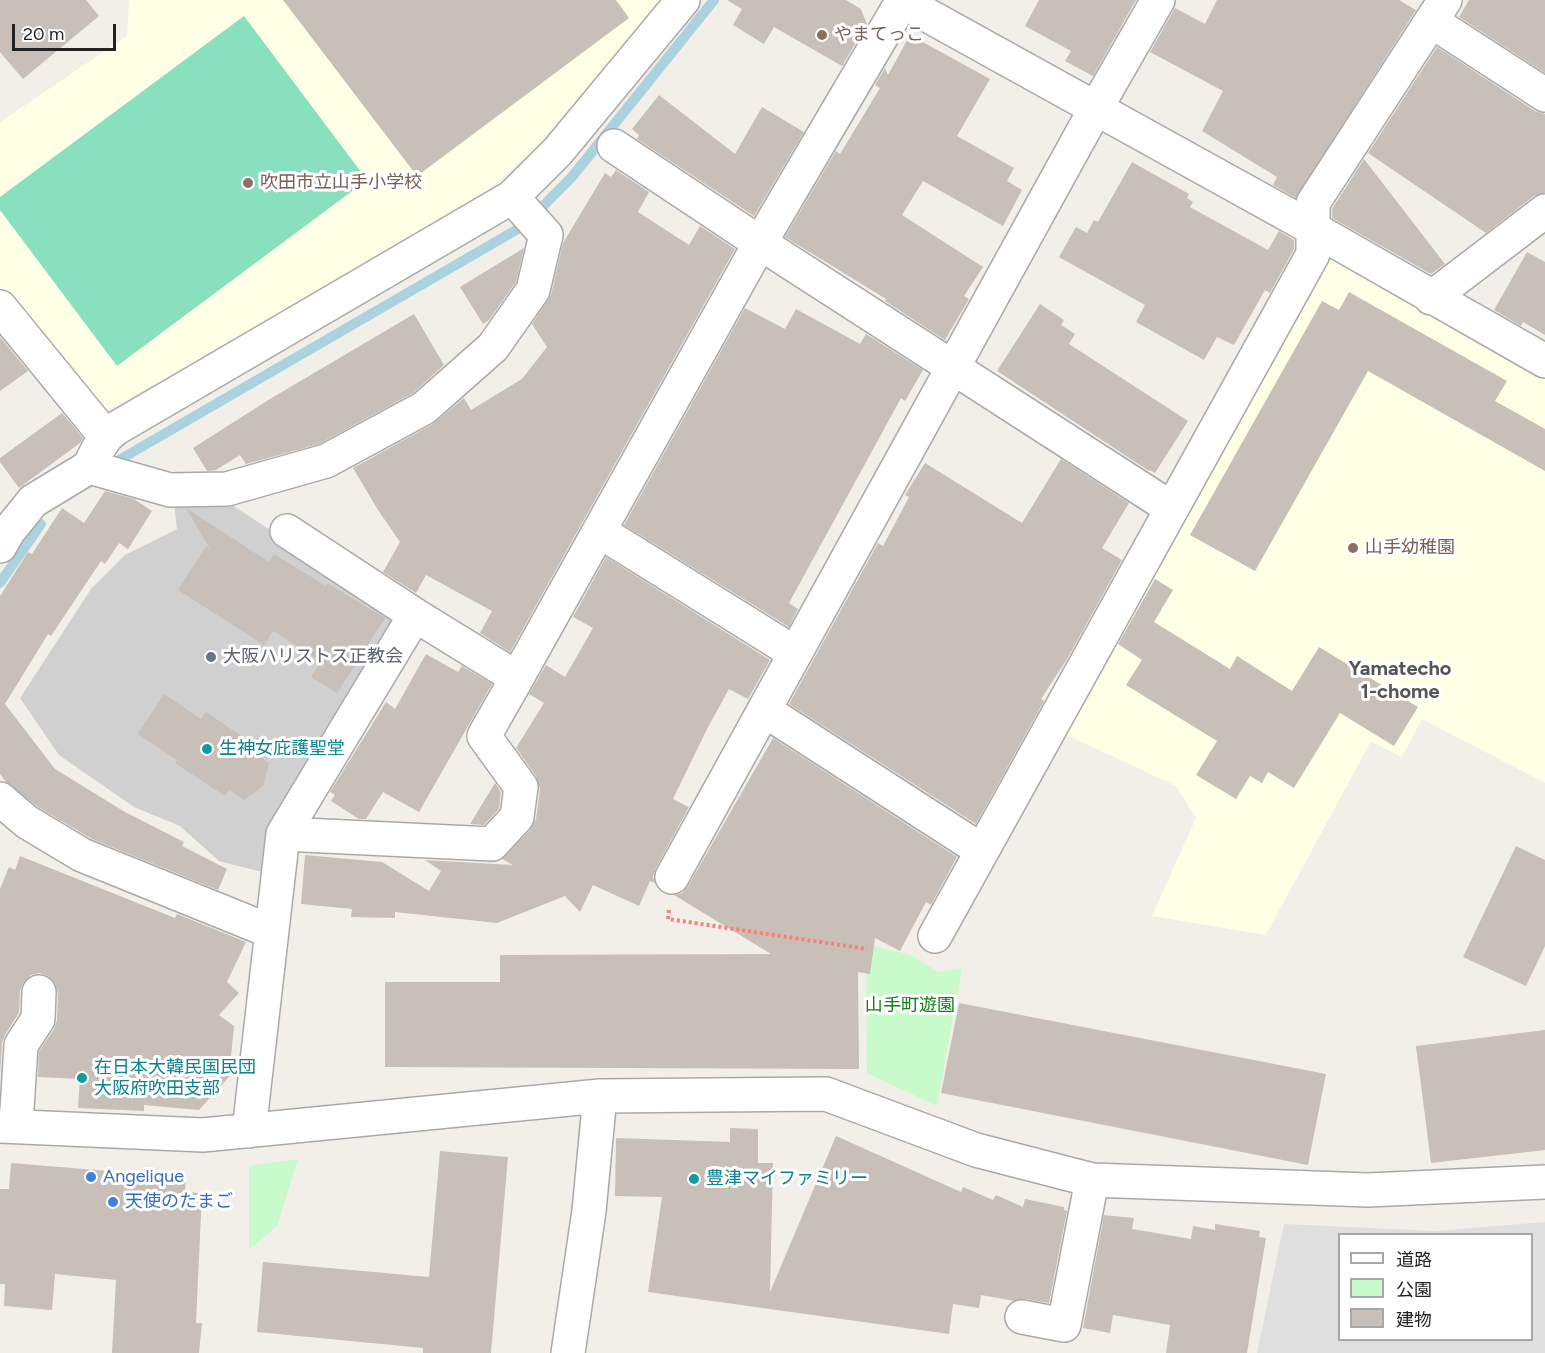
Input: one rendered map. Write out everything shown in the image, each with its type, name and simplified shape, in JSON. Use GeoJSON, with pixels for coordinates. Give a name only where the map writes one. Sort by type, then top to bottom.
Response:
{"type":"FeatureCollection","features":[{"type":"Feature","properties":{"kind":"street"},"geometry":{"type":"LineString","coordinates":[[0,546],[8,532],[33,501],[89,467],[106,437],[115,429],[524,211],[558,151],[683,0]]}},
{"type":"Feature","properties":{"kind":"street"},"geometry":{"type":"LineString","coordinates":[[283,834],[492,844],[517,817],[521,787],[484,736],[760,243],[902,0],[1312,228],[1431,298],[1545,361]]}},
{"type":"Feature","properties":{"kind":"street"},"geometry":{"type":"LineString","coordinates":[[672,877],[1096,108],[1158,0]]}},
{"type":"Feature","properties":{"kind":"street"},"geometry":{"type":"LineString","coordinates":[[935,936],[1313,254],[1313,203],[1438,11],[1545,95]]}},
{"type":"Feature","properties":{"kind":"street"},"geometry":{"type":"LineString","coordinates":[[614,146],[1171,508]]}},
{"type":"Feature","properties":{"kind":"street"},"geometry":{"type":"LineString","coordinates":[[89,467],[170,490],[227,489],[326,461],[424,408],[493,346],[533,290],[546,236],[524,211]]}},
{"type":"Feature","properties":{"kind":"street"},"geometry":{"type":"LineString","coordinates":[[1431,298],[1545,211]]}},
{"type":"Feature","properties":{"kind":"street"},"geometry":{"type":"LineString","coordinates":[[0,307],[106,437]]}},
{"type":"Feature","properties":{"kind":"street"},"geometry":{"type":"LineString","coordinates":[[287,531],[415,615],[517,678]]}},
{"type":"Feature","properties":{"kind":"street"},"geometry":{"type":"LineString","coordinates":[[599,531],[795,653]]}},
{"type":"Feature","properties":{"kind":"street"},"geometry":{"type":"LineString","coordinates":[[249,1131],[270,931],[283,834],[415,615]]}},
{"type":"Feature","properties":{"kind":"street"},"geometry":{"type":"LineString","coordinates":[[764,710],[981,850]]}},
{"type":"Feature","properties":{"kind":"street"},"geometry":{"type":"LineString","coordinates":[[0,799],[27,822],[82,855],[270,931]]}},
{"type":"Feature","properties":{"kind":"street"},"geometry":{"type":"LineString","coordinates":[[39,992],[38,1019],[21,1045],[8,1126],[202,1135],[600,1096],[826,1094],[976,1150],[1092,1180],[1368,1190],[1545,1182]]}},
{"type":"Feature","properties":{"kind":"street"},"geometry":{"type":"LineString","coordinates":[[568,1353],[589,1211],[600,1096]]}},
{"type":"Feature","properties":{"kind":"street"},"geometry":{"type":"LineString","coordinates":[[1022,1317],[1064,1325],[1092,1180]]}},
{"type":"Feature","properties":{"kind":"path"},"geometry":{"type":"LineString","coordinates":[[668,919],[867,949]]}},
{"type":"Feature","properties":{"kind":"shaded area","name":"吹田市立山手小学校"},"geometry":{"type":"Polygon","coordinates":[[[129,0],[663,0],[535,149],[458,216],[99,415],[0,292],[0,122],[127,36],[129,0]]]}},
{"type":"Feature","properties":{"kind":"shaded area","name":"山手幼稚園"},"geometry":{"type":"Polygon","coordinates":[[[1336,258],[1545,377],[1545,783],[1422,719],[1402,757],[1371,741],[1266,935],[1152,916],[1196,818],[1176,786],[1058,731],[1324,261],[1336,258]]]}},
{"type":"Feature","properties":{"kind":"shaded area","name":"大阪ハリストス正教会"},"geometry":{"type":"Polygon","coordinates":[[[223,499],[401,616],[262,872],[219,861],[180,826],[134,807],[59,755],[20,698],[91,589],[125,555],[177,529],[174,503],[223,499]]]}},
{"type":"Feature","properties":{"kind":"shaded area"},"geometry":{"type":"Polygon","coordinates":[[[1545,1222],[1545,1353],[1257,1353],[1284,1224],[1435,1231],[1545,1222]]]}},
{"type":"Feature","properties":{"kind":"green space"},"geometry":{"type":"Polygon","coordinates":[[[244,16],[367,180],[117,366],[0,210],[0,197],[244,16]]]}},
{"type":"Feature","properties":{"kind":"green space","name":"山手町遊園"},"geometry":{"type":"Polygon","coordinates":[[[866,944],[911,955],[938,972],[962,968],[937,1106],[867,1073],[866,944]]]}},
{"type":"Feature","properties":{"kind":"green space"},"geometry":{"type":"Polygon","coordinates":[[[298,1159],[277,1226],[249,1250],[249,1166],[298,1159]]]}},
{"type":"Feature","properties":{"kind":"building"},"geometry":{"type":"Polygon","coordinates":[[[0,0],[86,0],[99,16],[23,79],[0,52],[0,0]]]}},
{"type":"Feature","properties":{"kind":"building"},"geometry":{"type":"Polygon","coordinates":[[[283,0],[616,0],[629,18],[417,176],[283,0]]]}},
{"type":"Feature","properties":{"kind":"building","name":"やまてっこ"},"geometry":{"type":"Polygon","coordinates":[[[727,0],[846,0],[861,9],[867,24],[842,66],[774,27],[764,44],[733,25],[742,9],[727,0]]]}},
{"type":"Feature","properties":{"kind":"building"},"geometry":{"type":"Polygon","coordinates":[[[1039,0],[1136,0],[1093,76],[1065,61],[1071,51],[1025,26],[1039,0]]]}},
{"type":"Feature","properties":{"kind":"building"},"geometry":{"type":"Polygon","coordinates":[[[1217,0],[1399,0],[1416,10],[1296,198],[1273,185],[1277,177],[1202,131],[1223,91],[1150,52],[1175,8],[1205,24],[1217,0]]]}},
{"type":"Feature","properties":{"kind":"building"},"geometry":{"type":"Polygon","coordinates":[[[1469,0],[1545,0],[1545,73],[1459,17],[1469,0]]]}},
{"type":"Feature","properties":{"kind":"building"},"geometry":{"type":"Polygon","coordinates":[[[910,35],[990,79],[957,136],[1014,168],[1007,181],[1022,190],[1003,226],[923,181],[902,215],[983,267],[964,296],[969,299],[945,340],[885,301],[886,299],[785,237],[836,151],[840,154],[880,88],[875,85],[885,68],[888,75],[910,35]]]}},
{"type":"Feature","properties":{"kind":"building"},"geometry":{"type":"Polygon","coordinates":[[[1437,47],[1535,111],[1545,114],[1545,193],[1534,196],[1486,233],[1368,153],[1437,47]]]}},
{"type":"Feature","properties":{"kind":"building"},"geometry":{"type":"Polygon","coordinates":[[[659,95],[735,154],[762,107],[804,132],[754,216],[637,139],[639,135],[632,129],[659,95]]]}},
{"type":"Feature","properties":{"kind":"building"},"geometry":{"type":"Polygon","coordinates":[[[1364,159],[1445,264],[1431,274],[1332,218],[1332,209],[1364,159]]]}},
{"type":"Feature","properties":{"kind":"building"},"geometry":{"type":"Polygon","coordinates":[[[1132,162],[1189,194],[1187,198],[1193,202],[1190,207],[1268,250],[1279,231],[1294,240],[1294,249],[1270,293],[1265,290],[1234,345],[1217,337],[1204,360],[1136,322],[1145,305],[1059,257],[1076,227],[1087,233],[1094,220],[1098,222],[1132,162]]]}},
{"type":"Feature","properties":{"kind":"building"},"geometry":{"type":"Polygon","coordinates":[[[616,170],[649,192],[638,212],[689,245],[700,226],[735,249],[510,652],[480,633],[492,611],[426,575],[416,593],[383,572],[400,542],[353,468],[433,424],[464,398],[471,410],[522,379],[547,347],[532,324],[551,295],[563,243],[605,173],[611,177],[616,170]]]}},
{"type":"Feature","properties":{"kind":"building"},"geometry":{"type":"Polygon","coordinates":[[[524,248],[516,282],[489,320],[483,324],[460,287],[524,248]]]}},
{"type":"Feature","properties":{"kind":"building"},"geometry":{"type":"Polygon","coordinates":[[[1527,252],[1545,262],[1545,335],[1523,322],[1521,326],[1494,310],[1527,252]]]}},
{"type":"Feature","properties":{"kind":"building"},"geometry":{"type":"Polygon","coordinates":[[[1349,292],[1507,381],[1495,401],[1545,429],[1545,471],[1368,371],[1255,571],[1190,535],[1322,301],[1339,310],[1349,292]]]}},
{"type":"Feature","properties":{"kind":"building"},"geometry":{"type":"Polygon","coordinates":[[[1040,304],[1064,320],[1061,325],[1075,334],[1069,344],[1188,421],[1155,473],[997,371],[1040,304]]]}},
{"type":"Feature","properties":{"kind":"building"},"geometry":{"type":"Polygon","coordinates":[[[745,308],[785,329],[796,309],[860,344],[866,334],[923,370],[905,401],[901,398],[789,603],[798,609],[789,627],[624,525],[745,308]]]}},
{"type":"Feature","properties":{"kind":"building"},"geometry":{"type":"Polygon","coordinates":[[[414,314],[444,365],[413,393],[319,444],[246,464],[240,455],[216,470],[207,471],[193,448],[270,399],[414,314]]]}},
{"type":"Feature","properties":{"kind":"building"},"geometry":{"type":"Polygon","coordinates":[[[0,337],[28,371],[0,391],[0,337]]]}},
{"type":"Feature","properties":{"kind":"building"},"geometry":{"type":"Polygon","coordinates":[[[62,413],[83,438],[80,443],[19,488],[0,462],[0,458],[62,413]]]}},
{"type":"Feature","properties":{"kind":"building"},"geometry":{"type":"Polygon","coordinates":[[[1061,459],[1129,503],[1102,548],[1122,560],[1067,659],[1041,699],[1044,701],[976,824],[789,704],[878,543],[883,546],[909,497],[905,495],[925,463],[1022,523],[1061,459]]]}},
{"type":"Feature","properties":{"kind":"building"},"geometry":{"type":"Polygon","coordinates":[[[105,491],[134,499],[152,511],[128,549],[119,543],[105,564],[101,561],[51,636],[48,634],[5,704],[55,769],[125,812],[184,842],[182,846],[227,869],[218,890],[92,839],[38,807],[6,782],[0,774],[0,596],[28,552],[32,554],[62,508],[84,523],[105,491]]]}},
{"type":"Feature","properties":{"kind":"building"},"geometry":{"type":"Polygon","coordinates":[[[186,508],[269,562],[274,554],[385,618],[337,693],[311,677],[321,661],[273,631],[264,645],[178,590],[206,546],[210,549],[186,508]]]}},
{"type":"Feature","properties":{"kind":"building"},"geometry":{"type":"Polygon","coordinates":[[[606,557],[770,660],[748,699],[729,689],[707,729],[673,799],[689,807],[656,868],[653,877],[655,883],[650,881],[639,906],[593,885],[580,912],[565,896],[497,923],[395,912],[395,918],[351,917],[352,909],[301,904],[305,855],[382,862],[429,891],[441,871],[425,860],[513,865],[502,859],[531,829],[536,819],[540,789],[536,776],[516,748],[544,703],[529,694],[546,665],[565,677],[593,628],[573,617],[606,557]]]}},
{"type":"Feature","properties":{"kind":"building"},"geometry":{"type":"Polygon","coordinates":[[[1155,579],[1173,590],[1154,622],[1230,669],[1237,656],[1292,691],[1319,647],[1418,707],[1394,746],[1340,713],[1294,788],[1268,772],[1262,783],[1250,776],[1236,799],[1196,775],[1217,741],[1126,685],[1142,660],[1118,644],[1155,579]]]}},
{"type":"Feature","properties":{"kind":"building"},"geometry":{"type":"Polygon","coordinates":[[[426,654],[458,672],[462,666],[492,684],[419,812],[383,792],[366,819],[359,819],[331,801],[335,795],[330,792],[386,702],[395,709],[426,654]]]}},
{"type":"Feature","properties":{"kind":"building","name":"生神女庇護聖堂"},"geometry":{"type":"Polygon","coordinates":[[[164,694],[201,719],[206,712],[256,746],[252,751],[269,763],[263,786],[244,800],[229,790],[225,796],[175,763],[177,760],[138,734],[164,694]]]}},
{"type":"Feature","properties":{"kind":"building"},"geometry":{"type":"Polygon","coordinates":[[[773,738],[957,857],[931,905],[926,902],[900,951],[875,938],[870,974],[858,972],[859,1069],[385,1067],[385,982],[500,982],[500,955],[771,954],[674,895],[682,893],[688,886],[773,738]]]}},
{"type":"Feature","properties":{"kind":"building"},"geometry":{"type":"Polygon","coordinates":[[[495,783],[501,792],[499,809],[484,825],[470,824],[495,783]]]}},
{"type":"Feature","properties":{"kind":"building"},"geometry":{"type":"Polygon","coordinates":[[[1516,846],[1545,860],[1545,946],[1526,986],[1463,957],[1516,846]]]}},
{"type":"Feature","properties":{"kind":"building"},"geometry":{"type":"Polygon","coordinates":[[[20,856],[175,918],[177,914],[246,942],[227,982],[239,993],[219,1015],[234,1026],[229,1077],[199,1110],[144,1105],[144,1111],[78,1108],[80,1079],[38,1077],[39,1051],[54,1029],[57,1020],[58,993],[55,983],[48,976],[40,973],[31,975],[23,983],[20,991],[19,1013],[2,1043],[0,1075],[0,889],[9,867],[15,870],[20,856]]]}},
{"type":"Feature","properties":{"kind":"building"},"geometry":{"type":"Polygon","coordinates":[[[959,1003],[1326,1074],[1308,1165],[941,1093],[959,1003]]]}},
{"type":"Feature","properties":{"kind":"building"},"geometry":{"type":"Polygon","coordinates":[[[1545,1030],[1545,1150],[1431,1163],[1416,1046],[1545,1030]]]}},
{"type":"Feature","properties":{"kind":"building"},"geometry":{"type":"Polygon","coordinates":[[[730,1128],[758,1129],[758,1163],[773,1163],[770,1292],[836,1136],[961,1192],[963,1187],[993,1200],[996,1195],[1023,1207],[1025,1199],[1064,1207],[1067,1211],[1049,1303],[1026,1299],[1014,1301],[981,1295],[979,1308],[953,1304],[949,1334],[648,1292],[662,1197],[615,1196],[616,1138],[730,1142],[730,1128]]]}},
{"type":"Feature","properties":{"kind":"building"},"geometry":{"type":"Polygon","coordinates":[[[440,1151],[508,1157],[491,1353],[423,1353],[423,1348],[257,1332],[263,1262],[429,1277],[440,1151]]]}},
{"type":"Feature","properties":{"kind":"building"},"geometry":{"type":"Polygon","coordinates":[[[11,1163],[157,1175],[186,1175],[185,1192],[202,1193],[196,1323],[202,1323],[199,1353],[112,1353],[116,1280],[55,1274],[52,1310],[4,1306],[5,1284],[0,1284],[0,1189],[9,1189],[11,1163]]]}},
{"type":"Feature","properties":{"kind":"building"},"geometry":{"type":"Polygon","coordinates":[[[1104,1215],[1134,1218],[1132,1229],[1191,1239],[1193,1226],[1215,1230],[1215,1224],[1260,1231],[1259,1237],[1266,1238],[1247,1353],[1166,1353],[1170,1325],[1113,1315],[1110,1333],[1083,1328],[1104,1215]]]}},
{"type":"Feature","properties":{"kind":"waterway"},"geometry":{"type":"LineString","coordinates":[[119,460],[523,226],[571,178],[714,0]]}},
{"type":"Feature","properties":{"kind":"waterway"},"geometry":{"type":"LineString","coordinates":[[0,583],[41,524]]}},
{"type":"Feature","properties":{"kind":"place","name":"やまてっこ"},"geometry":{"type":"Point","coordinates":[822,35]}},
{"type":"Feature","properties":{"kind":"place","name":"吹田市立山手小学校"},"geometry":{"type":"Point","coordinates":[248,183]}},
{"type":"Feature","properties":{"kind":"place","name":"山手幼稚園"},"geometry":{"type":"Point","coordinates":[1353,548]}},
{"type":"Feature","properties":{"kind":"place","name":"大阪ハリストス正教会"},"geometry":{"type":"Point","coordinates":[211,657]}},
{"type":"Feature","properties":{"kind":"place","name":"生神女庇護聖堂"},"geometry":{"type":"Point","coordinates":[207,749]}},
{"type":"Feature","properties":{"kind":"place","name":"在日本大韓民国民団 大阪府吹田支部"},"geometry":{"type":"Point","coordinates":[82,1078]}},
{"type":"Feature","properties":{"kind":"place","name":"Angelique"},"geometry":{"type":"Point","coordinates":[91,1177]}},
{"type":"Feature","properties":{"kind":"place","name":"豊津マイファミリー"},"geometry":{"type":"Point","coordinates":[694,1179]}},
{"type":"Feature","properties":{"kind":"place","name":"天使のたまご"},"geometry":{"type":"Point","coordinates":[113,1202]}},
{"type":"Feature","properties":{"kind":"district","name":"Yamatecho 1-chome"},"geometry":{"type":"Point","coordinates":[1400,680]}}]}
